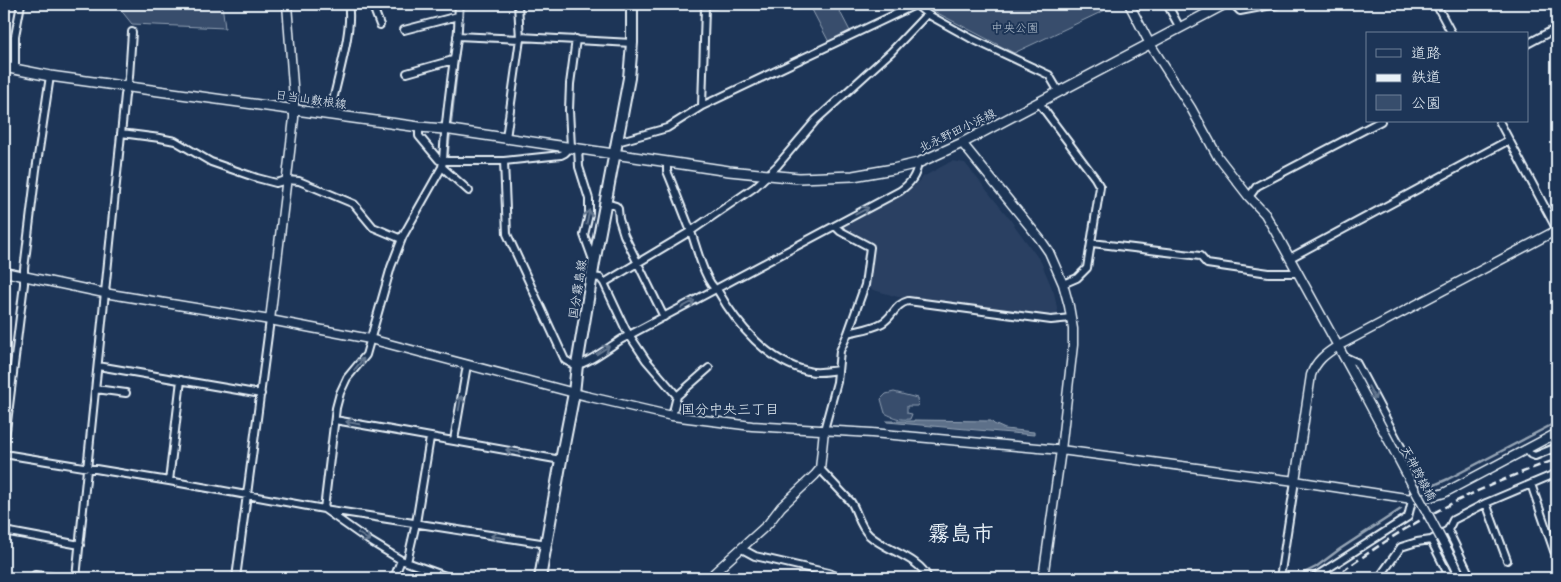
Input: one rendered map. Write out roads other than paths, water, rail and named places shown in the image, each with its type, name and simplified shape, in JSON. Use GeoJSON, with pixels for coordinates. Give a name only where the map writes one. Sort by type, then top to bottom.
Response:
{"type":"FeatureCollection","features":[{"type":"Feature","properties":{"kind":"main road","name":"国分霧島線"},"geometry":{"type":"LineString","coordinates":[[540,578],[560,460],[574,393],[594,263],[629,78],[632,43],[632,4]]}},
{"type":"Feature","properties":{"kind":"main road","name":"北永野田小浜線"},"geometry":{"type":"LineString","coordinates":[[615,154],[768,176],[799,178],[874,173],[918,163],[962,144],[1225,4]]}},
{"type":"Feature","properties":{"kind":"main road","name":"日当山敷根線"},"geometry":{"type":"LineString","coordinates":[[4,67],[50,76],[419,127],[448,129],[615,154]]}},
{"type":"Feature","properties":{"kind":"street"},"geometry":{"type":"LineString","coordinates":[[15,69],[15,36],[21,4]]}},
{"type":"Feature","properties":{"kind":"street"},"geometry":{"type":"LineString","coordinates":[[236,578],[261,394],[294,109],[287,4]]}},
{"type":"Feature","properties":{"kind":"street"},"geometry":{"type":"LineString","coordinates":[[330,115],[348,33],[350,13],[348,4]]}},
{"type":"Feature","properties":{"kind":"street"},"geometry":{"type":"LineString","coordinates":[[372,4],[380,24]]}},
{"type":"Feature","properties":{"kind":"street"},"geometry":{"type":"LineString","coordinates":[[324,509],[336,408],[340,393],[347,378],[366,355],[403,236],[445,162],[453,60],[461,36],[458,16],[459,4]]}},
{"type":"Feature","properties":{"kind":"street"},"geometry":{"type":"LineString","coordinates":[[506,138],[520,38],[518,4]]}},
{"type":"Feature","properties":{"kind":"street"},"geometry":{"type":"LineString","coordinates":[[702,106],[705,8],[707,4],[715,4]]}},
{"type":"Feature","properties":{"kind":"street"},"geometry":{"type":"LineString","coordinates":[[617,142],[667,128],[702,106],[915,4],[927,14],[970,38],[1049,74],[1059,92]]}},
{"type":"Feature","properties":{"kind":"street","name":"天神跨線橋"},"geometry":{"type":"LineString","coordinates":[[1129,4],[1150,44],[1191,108],[1218,156],[1265,214],[1356,379],[1461,578]]}},
{"type":"Feature","properties":{"kind":"street"},"geometry":{"type":"LineString","coordinates":[[1167,4],[1180,28]]}},
{"type":"Feature","properties":{"kind":"street"},"geometry":{"type":"LineString","coordinates":[[1233,4],[1240,11],[1278,4]]}},
{"type":"Feature","properties":{"kind":"street"},"geometry":{"type":"LineString","coordinates":[[1436,4],[1451,32]]}},
{"type":"Feature","properties":{"kind":"street"},"geometry":{"type":"LineString","coordinates":[[604,283],[691,232],[744,196],[768,176],[816,120],[891,52],[927,14]]}},
{"type":"Feature","properties":{"kind":"street"},"geometry":{"type":"LineString","coordinates":[[404,30],[458,16]]}},
{"type":"Feature","properties":{"kind":"street"},"geometry":{"type":"LineString","coordinates":[[1528,43],[1557,28]]}},
{"type":"Feature","properties":{"kind":"street"},"geometry":{"type":"LineString","coordinates":[[76,578],[132,32]]}},
{"type":"Feature","properties":{"kind":"street"},"geometry":{"type":"LineString","coordinates":[[461,36],[576,39],[632,43]]}},
{"type":"Feature","properties":{"kind":"street"},"geometry":{"type":"LineString","coordinates":[[576,39],[570,84],[569,110],[574,147],[589,199],[589,214],[584,235],[594,263]]}},
{"type":"Feature","properties":{"kind":"street"},"geometry":{"type":"LineString","coordinates":[[407,73],[453,60]]}},
{"type":"Feature","properties":{"kind":"street"},"geometry":{"type":"LineString","coordinates":[[4,447],[36,170],[50,76]]}},
{"type":"Feature","properties":{"kind":"street"},"geometry":{"type":"LineString","coordinates":[[1039,102],[1100,187],[1087,268],[1076,278],[1063,284]]}},
{"type":"Feature","properties":{"kind":"street"},"geometry":{"type":"LineString","coordinates":[[1249,196],[1257,186],[1378,122]]}},
{"type":"Feature","properties":{"kind":"street"},"geometry":{"type":"LineString","coordinates":[[1280,578],[1314,368],[1324,355],[1557,230],[1500,122]]}},
{"type":"Feature","properties":{"kind":"street"},"geometry":{"type":"LineString","coordinates":[[419,127],[419,136],[440,160],[445,162],[469,191]]}},
{"type":"Feature","properties":{"kind":"street"},"geometry":{"type":"LineString","coordinates":[[121,133],[175,141],[210,162],[257,178],[276,183],[287,180],[299,181],[354,204],[373,227],[399,238],[403,236]]}},
{"type":"Feature","properties":{"kind":"street"},"geometry":{"type":"LineString","coordinates":[[1290,258],[1509,140]]}},
{"type":"Feature","properties":{"kind":"street"},"geometry":{"type":"LineString","coordinates":[[962,144],[1049,252],[1063,284],[1071,318],[1073,345],[1061,450],[1043,578]]}},
{"type":"Feature","properties":{"kind":"street"},"geometry":{"type":"LineString","coordinates":[[445,162],[504,160],[561,154],[574,147]]}},
{"type":"Feature","properties":{"kind":"street"},"geometry":{"type":"LineString","coordinates":[[504,160],[507,234],[565,360],[577,365],[588,361],[630,335],[907,186],[916,174],[918,163]]}},
{"type":"Feature","properties":{"kind":"street"},"geometry":{"type":"LineString","coordinates":[[667,161],[667,171],[700,260],[715,289],[738,321],[766,351],[790,365],[808,371],[838,370]]}},
{"type":"Feature","properties":{"kind":"street"},"geometry":{"type":"LineString","coordinates":[[606,203],[618,208],[619,220],[624,235],[664,317]]}},
{"type":"Feature","properties":{"kind":"street"},"geometry":{"type":"LineString","coordinates":[[713,576],[768,524],[781,507],[820,469],[824,430],[838,370],[840,351],[865,285],[870,246],[840,231],[835,226]]}},
{"type":"Feature","properties":{"kind":"street"},"geometry":{"type":"LineString","coordinates":[[1092,242],[1200,256],[1207,264],[1261,272],[1298,273]]}},
{"type":"Feature","properties":{"kind":"street"},"geometry":{"type":"LineString","coordinates":[[4,272],[104,293],[270,320],[370,339],[574,393],[672,416],[752,426],[824,430],[1061,450],[1295,481],[1412,499],[1431,497],[1444,492],[1557,433]]}},
{"type":"Feature","properties":{"kind":"street"},"geometry":{"type":"LineString","coordinates":[[593,277],[600,278],[604,283],[630,335],[646,360],[677,396]]}},
{"type":"Feature","properties":{"kind":"street"},"geometry":{"type":"LineString","coordinates":[[848,332],[882,323],[887,320],[898,305],[908,301],[1051,320],[1071,318]]}},
{"type":"Feature","properties":{"kind":"street"},"geometry":{"type":"LineString","coordinates":[[1313,578],[1408,517],[1416,484],[1415,473],[1356,362],[1343,356]]}},
{"type":"Feature","properties":{"kind":"street"},"geometry":{"type":"LineString","coordinates":[[454,440],[467,365]]}},
{"type":"Feature","properties":{"kind":"street"},"geometry":{"type":"LineString","coordinates":[[98,366],[261,394]]}},
{"type":"Feature","properties":{"kind":"street"},"geometry":{"type":"LineString","coordinates":[[672,416],[677,396],[709,368]]}},
{"type":"Feature","properties":{"kind":"street"},"geometry":{"type":"LineString","coordinates":[[169,481],[182,380]]}},
{"type":"Feature","properties":{"kind":"street"},"geometry":{"type":"LineString","coordinates":[[96,388],[126,393]]}},
{"type":"Feature","properties":{"kind":"street"},"geometry":{"type":"LineString","coordinates":[[335,420],[560,460]]}},
{"type":"Feature","properties":{"kind":"street"},"geometry":{"type":"LineString","coordinates":[[394,578],[404,561],[416,523],[430,438]]}},
{"type":"Feature","properties":{"kind":"street"},"geometry":{"type":"LineString","coordinates":[[1527,450],[1535,456],[1557,447]]}},
{"type":"Feature","properties":{"kind":"street"},"geometry":{"type":"LineString","coordinates":[[4,454],[248,494],[324,509],[547,544]]}},
{"type":"Feature","properties":{"kind":"street"},"geometry":{"type":"LineString","coordinates":[[820,469],[851,502],[861,526],[870,536],[918,565],[928,578]]}},
{"type":"Feature","properties":{"kind":"street"},"geometry":{"type":"LineString","coordinates":[[1379,578],[1401,547],[1431,540],[1448,530],[1452,520],[1486,502],[1557,473]]}},
{"type":"Feature","properties":{"kind":"street"},"geometry":{"type":"LineString","coordinates":[[1531,484],[1554,551]]}},
{"type":"Feature","properties":{"kind":"street"},"geometry":{"type":"LineString","coordinates":[[1486,502],[1507,560]]}},
{"type":"Feature","properties":{"kind":"street"},"geometry":{"type":"LineString","coordinates":[[324,509],[368,540],[404,561],[451,578]]}},
{"type":"Feature","properties":{"kind":"street"},"geometry":{"type":"LineString","coordinates":[[1448,530],[1471,578]]}},
{"type":"Feature","properties":{"kind":"street"},"geometry":{"type":"LineString","coordinates":[[4,531],[80,545]]}},
{"type":"Feature","properties":{"kind":"street"},"geometry":{"type":"LineString","coordinates":[[1431,540],[1450,578]]}},
{"type":"Feature","properties":{"kind":"street"},"geometry":{"type":"LineString","coordinates":[[742,549],[754,556],[829,573],[841,578]]}},
{"type":"Feature","properties":{"kind":"street"},"geometry":{"type":"LineString","coordinates":[[36,575],[64,578]]}},
{"type":"Feature","properties":{"kind":"waterway"},"geometry":{"type":"LineString","coordinates":[[447,159],[464,4]]}},
{"type":"Feature","properties":{"kind":"waterway"},"geometry":{"type":"LineString","coordinates":[[1428,490],[1432,486],[1557,422]]}},
{"type":"Feature","properties":{"kind":"waterway"},"geometry":{"type":"LineString","coordinates":[[1294,578],[1316,567],[1401,509]]}},
{"type":"Feature","properties":{"kind":"railway"},"geometry":{"type":"LineString","coordinates":[[1333,578],[1388,540],[1430,515],[1486,487],[1557,459]]}},
{"type":"Feature","properties":{"kind":"district","name":"国分中央三丁目"},"geometry":{"type":"Point","coordinates":[730,409]}},
{"type":"Feature","properties":{"kind":"district","name":"霧島市"},"geometry":{"type":"Point","coordinates":[961,533]}},
{"type":"Feature","properties":{"kind":"park label","name":"中央公園"},"geometry":{"type":"Point","coordinates":[1015,27]}}]}
